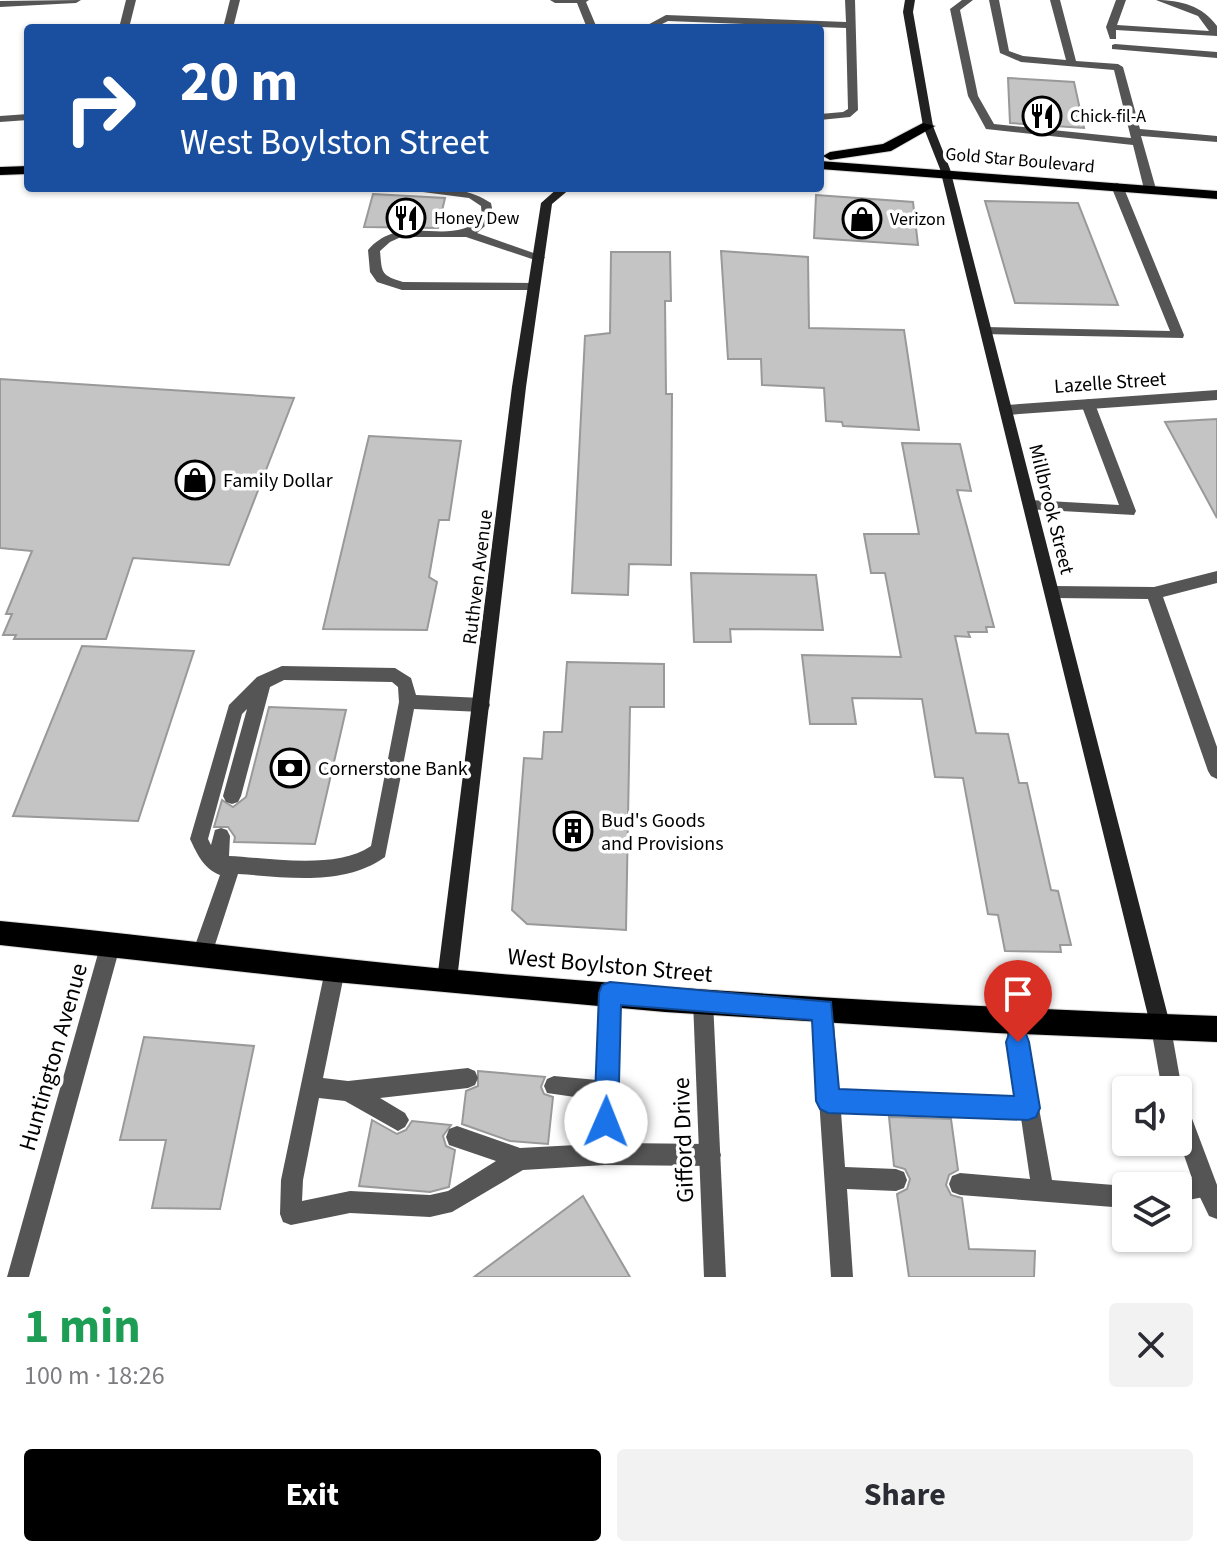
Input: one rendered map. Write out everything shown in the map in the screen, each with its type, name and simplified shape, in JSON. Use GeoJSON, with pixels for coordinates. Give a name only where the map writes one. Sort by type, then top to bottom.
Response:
{"type":"FeatureCollection","features":[{"type":"Feature","properties":{"kind":"main road","name":"Millbrook Street"},"geometry":{"type":"LineString","coordinates":[[910,0],[908,12],[928,126],[945,172],[1161,1028]]}},
{"type":"Feature","properties":{"kind":"main road"},"geometry":{"type":"LineString","coordinates":[[824,156],[886,148],[928,126]]}},
{"type":"Feature","properties":{"kind":"main road","name":"Gold Star Boulevard"},"geometry":{"type":"LineString","coordinates":[[824,165],[1217,195]]}},
{"type":"Feature","properties":{"kind":"main road"},"geometry":{"type":"LineString","coordinates":[[0,171],[24,170]]}},
{"type":"Feature","properties":{"kind":"main road","name":"Ruthven Avenue"},"geometry":{"type":"LineString","coordinates":[[447,980],[534,287],[547,203],[560,192]]}},
{"type":"Feature","properties":{"kind":"main road","name":"West Boylston Street"},"geometry":{"type":"LineString","coordinates":[[0,933],[335,970],[703,1001],[1015,1021],[1217,1029]]}},
{"type":"Feature","properties":{"kind":"street"},"geometry":{"type":"LineString","coordinates":[[0,4],[76,0]]}},
{"type":"Feature","properties":{"kind":"street"},"geometry":{"type":"LineString","coordinates":[[125,24],[131,0]]}},
{"type":"Feature","properties":{"kind":"street"},"geometry":{"type":"LineString","coordinates":[[229,24],[235,0]]}},
{"type":"Feature","properties":{"kind":"street"},"geometry":{"type":"LineString","coordinates":[[555,0],[582,0],[591,24]]}},
{"type":"Feature","properties":{"kind":"street"},"geometry":{"type":"LineString","coordinates":[[824,117],[846,115],[853,110],[850,0]]}},
{"type":"Feature","properties":{"kind":"street"},"geometry":{"type":"LineString","coordinates":[[968,0],[955,9],[973,96],[990,127],[1217,139]]}},
{"type":"Feature","properties":{"kind":"street"},"geometry":{"type":"LineString","coordinates":[[994,0],[1005,53],[1021,59],[1118,67]]}},
{"type":"Feature","properties":{"kind":"street"},"geometry":{"type":"LineString","coordinates":[[1055,0],[1072,64]]}},
{"type":"Feature","properties":{"kind":"street"},"geometry":{"type":"LineString","coordinates":[[1121,0],[1111,27],[1134,137],[1150,189]]}},
{"type":"Feature","properties":{"kind":"street"},"geometry":{"type":"LineString","coordinates":[[1161,0],[1199,12],[1207,17],[1216,34]]}},
{"type":"Feature","properties":{"kind":"street"},"geometry":{"type":"LineString","coordinates":[[655,24],[666,18],[824,24]]}},
{"type":"Feature","properties":{"kind":"street"},"geometry":{"type":"LineString","coordinates":[[824,24],[850,25]]}},
{"type":"Feature","properties":{"kind":"street"},"geometry":{"type":"LineString","coordinates":[[1111,27],[1216,34]]}},
{"type":"Feature","properties":{"kind":"street"},"geometry":{"type":"LineString","coordinates":[[1115,47],[1217,55]]}},
{"type":"Feature","properties":{"kind":"street"},"geometry":{"type":"LineString","coordinates":[[0,119],[24,117]]}},
{"type":"Feature","properties":{"kind":"street"},"geometry":{"type":"LineString","coordinates":[[986,331],[1178,335],[1117,186]]}},
{"type":"Feature","properties":{"kind":"street"},"geometry":{"type":"LineString","coordinates":[[450,192],[482,200],[487,205],[488,218],[477,231],[469,234]]}},
{"type":"Feature","properties":{"kind":"street"},"geometry":{"type":"LineString","coordinates":[[534,287],[390,284],[376,272],[374,250],[387,238],[417,233],[469,234],[539,257]]}},
{"type":"Feature","properties":{"kind":"street","name":"Lazelle Street"},"geometry":{"type":"LineString","coordinates":[[1006,410],[1217,395]]}},
{"type":"Feature","properties":{"kind":"street"},"geometry":{"type":"LineString","coordinates":[[1030,505],[1129,511],[1088,404]]}},
{"type":"Feature","properties":{"kind":"street"},"geometry":{"type":"LineString","coordinates":[[1053,592],[1154,593],[1217,577]]}},
{"type":"Feature","properties":{"kind":"street"},"geometry":{"type":"LineString","coordinates":[[1154,593],[1217,771]]}},
{"type":"Feature","properties":{"kind":"street"},"geometry":{"type":"LineString","coordinates":[[282,673],[395,675],[407,694],[379,851],[372,858],[343,867],[226,866],[208,857],[199,839],[235,710],[263,682],[282,673]]}},
{"type":"Feature","properties":{"kind":"street"},"geometry":{"type":"LineString","coordinates":[[232,796],[263,682]]}},
{"type":"Feature","properties":{"kind":"street"},"geometry":{"type":"LineString","coordinates":[[407,694],[482,705]]}},
{"type":"Feature","properties":{"kind":"street"},"geometry":{"type":"LineString","coordinates":[[202,954],[226,866],[221,836]]}},
{"type":"Feature","properties":{"kind":"street","name":"Huntington Avenue"},"geometry":{"type":"LineString","coordinates":[[18,1277],[111,943]]}},
{"type":"Feature","properties":{"kind":"street"},"geometry":{"type":"LineString","coordinates":[[335,970],[292,1180],[291,1214],[350,1202],[430,1206],[452,1201],[520,1159]]}},
{"type":"Feature","properties":{"kind":"street"},"geometry":{"type":"LineString","coordinates":[[605,1154],[610,993]]}},
{"type":"Feature","properties":{"kind":"street","name":"Gifford Drive"},"geometry":{"type":"LineString","coordinates":[[703,1001],[715,1277]]}},
{"type":"Feature","properties":{"kind":"street"},"geometry":{"type":"LineString","coordinates":[[823,1010],[842,1277]]}},
{"type":"Feature","properties":{"kind":"street"},"geometry":{"type":"LineString","coordinates":[[1015,1021],[1043,1190]]}},
{"type":"Feature","properties":{"kind":"street"},"geometry":{"type":"LineString","coordinates":[[1161,1028],[1170,1076]]}},
{"type":"Feature","properties":{"kind":"street"},"geometry":{"type":"LineString","coordinates":[[312,1087],[348,1091],[468,1078]]}},
{"type":"Feature","properties":{"kind":"street"},"geometry":{"type":"LineString","coordinates":[[554,1086],[606,1091]]}},
{"type":"Feature","properties":{"kind":"street"},"geometry":{"type":"LineString","coordinates":[[348,1091],[398,1120]]}},
{"type":"Feature","properties":{"kind":"street"},"geometry":{"type":"LineString","coordinates":[[828,1101],[1028,1108]]}},
{"type":"Feature","properties":{"kind":"street"},"geometry":{"type":"LineString","coordinates":[[457,1137],[520,1159],[605,1154],[710,1155]]}},
{"type":"Feature","properties":{"kind":"street"},"geometry":{"type":"LineString","coordinates":[[1192,1147],[1217,1208]]}},
{"type":"Feature","properties":{"kind":"street"},"geometry":{"type":"LineString","coordinates":[[834,1178],[896,1180]]}},
{"type":"Feature","properties":{"kind":"street"},"geometry":{"type":"LineString","coordinates":[[960,1184],[1112,1196]]}},
{"type":"Feature","properties":{"kind":"street"},"geometry":{"type":"LineString","coordinates":[[1192,1189],[1206,1187]]}},
{"type":"Feature","properties":{"kind":"building"},"geometry":{"type":"Polygon","coordinates":[[[1008,78],[1074,82],[1084,128],[1010,123],[1008,78]]]}},
{"type":"Feature","properties":{"kind":"building"},"geometry":{"type":"Polygon","coordinates":[[[373,194],[445,198],[438,228],[364,227],[373,194]]]}},
{"type":"Feature","properties":{"kind":"building"},"geometry":{"type":"Polygon","coordinates":[[[816,195],[913,202],[918,245],[814,238],[816,195]]]}},
{"type":"Feature","properties":{"kind":"building"},"geometry":{"type":"Polygon","coordinates":[[[985,201],[1078,203],[1118,305],[1015,303],[985,201]]]}},
{"type":"Feature","properties":{"kind":"building"},"geometry":{"type":"Polygon","coordinates":[[[721,251],[808,257],[809,328],[904,330],[919,430],[843,426],[842,422],[826,421],[824,388],[762,385],[761,359],[728,359],[721,251]]]}},
{"type":"Feature","properties":{"kind":"building"},"geometry":{"type":"Polygon","coordinates":[[[611,252],[670,252],[671,301],[665,301],[666,394],[672,394],[671,565],[629,564],[628,595],[572,593],[585,336],[610,333],[611,252]]]}},
{"type":"Feature","properties":{"kind":"building"},"geometry":{"type":"Polygon","coordinates":[[[0,379],[294,398],[229,565],[133,558],[106,639],[14,639],[16,635],[3,635],[12,614],[6,614],[32,551],[0,548],[0,379]]]}},
{"type":"Feature","properties":{"kind":"building"},"geometry":{"type":"Polygon","coordinates":[[[1217,419],[1217,518],[1165,422],[1217,419]]]}},
{"type":"Feature","properties":{"kind":"building"},"geometry":{"type":"Polygon","coordinates":[[[369,436],[461,441],[449,520],[439,520],[429,577],[437,582],[427,630],[323,629],[369,436]]]}},
{"type":"Feature","properties":{"kind":"building"},"geometry":{"type":"Polygon","coordinates":[[[902,443],[960,444],[971,491],[957,490],[994,627],[986,627],[987,632],[968,632],[970,637],[955,636],[976,733],[1008,734],[1019,783],[1027,783],[1051,890],[1058,891],[1071,945],[1060,945],[1061,952],[1005,951],[998,915],[988,914],[963,778],[935,777],[922,699],[852,698],[856,724],[810,724],[802,655],[901,657],[885,573],[871,573],[864,534],[919,534],[902,443]]]}},
{"type":"Feature","properties":{"kind":"building"},"geometry":{"type":"Polygon","coordinates":[[[691,573],[816,575],[823,630],[730,629],[731,642],[694,642],[691,573]]]}},
{"type":"Feature","properties":{"kind":"building"},"geometry":{"type":"Polygon","coordinates":[[[82,646],[194,651],[138,821],[13,816],[82,646]]]}},
{"type":"Feature","properties":{"kind":"building","name":"Bud's Goods and Provisions"},"geometry":{"type":"Polygon","coordinates":[[[567,662],[664,664],[664,707],[630,707],[626,930],[527,924],[512,910],[524,758],[542,759],[544,732],[562,732],[567,662]]]}},
{"type":"Feature","properties":{"kind":"building"},"geometry":{"type":"Polygon","coordinates":[[[269,707],[346,710],[315,844],[234,842],[235,837],[228,827],[214,827],[222,800],[233,807],[246,797],[269,707]]]}},
{"type":"Feature","properties":{"kind":"building"},"geometry":{"type":"Polygon","coordinates":[[[144,1037],[254,1046],[220,1209],[152,1208],[166,1140],[120,1140],[144,1037]]]}},
{"type":"Feature","properties":{"kind":"building"},"geometry":{"type":"Polygon","coordinates":[[[478,1071],[545,1077],[541,1087],[544,1094],[553,1097],[548,1144],[510,1141],[462,1124],[466,1091],[478,1086],[478,1071]]]}},
{"type":"Feature","properties":{"kind":"building"},"geometry":{"type":"Polygon","coordinates":[[[889,1117],[951,1119],[958,1170],[949,1175],[946,1185],[951,1195],[962,1198],[969,1249],[1035,1251],[1034,1277],[909,1277],[897,1194],[907,1189],[910,1179],[905,1169],[894,1166],[889,1117]]]}},
{"type":"Feature","properties":{"kind":"building"},"geometry":{"type":"Polygon","coordinates":[[[372,1120],[397,1134],[406,1130],[412,1121],[451,1125],[443,1136],[446,1146],[455,1150],[449,1187],[430,1192],[359,1186],[372,1120]]]}},
{"type":"Feature","properties":{"kind":"building"},"geometry":{"type":"Polygon","coordinates":[[[583,1196],[630,1277],[474,1277],[583,1196]]]}},
{"type":"Feature","properties":{"kind":"place","name":"Chick-fil-A"},"geometry":{"type":"Point","coordinates":[1042,116]}},
{"type":"Feature","properties":{"kind":"place","name":"Honey Dew"},"geometry":{"type":"Point","coordinates":[406,218]}},
{"type":"Feature","properties":{"kind":"place","name":"Verizon"},"geometry":{"type":"Point","coordinates":[862,219]}},
{"type":"Feature","properties":{"kind":"place","name":"Family Dollar"},"geometry":{"type":"Point","coordinates":[195,480]}},
{"type":"Feature","properties":{"kind":"place","name":"Cornerstone Bank"},"geometry":{"type":"Point","coordinates":[290,768]}},
{"type":"Feature","properties":{"kind":"place","name":"Bud's Goods and Provisions"},"geometry":{"type":"Point","coordinates":[573,831]}},
{"type":"Feature","properties":{"kind":"route"},"geometry":{"type":"LineString","coordinates":[[606,1122],[610,993],[823,1010],[828,1101],[1028,1108],[1018,1042]]}}]}
